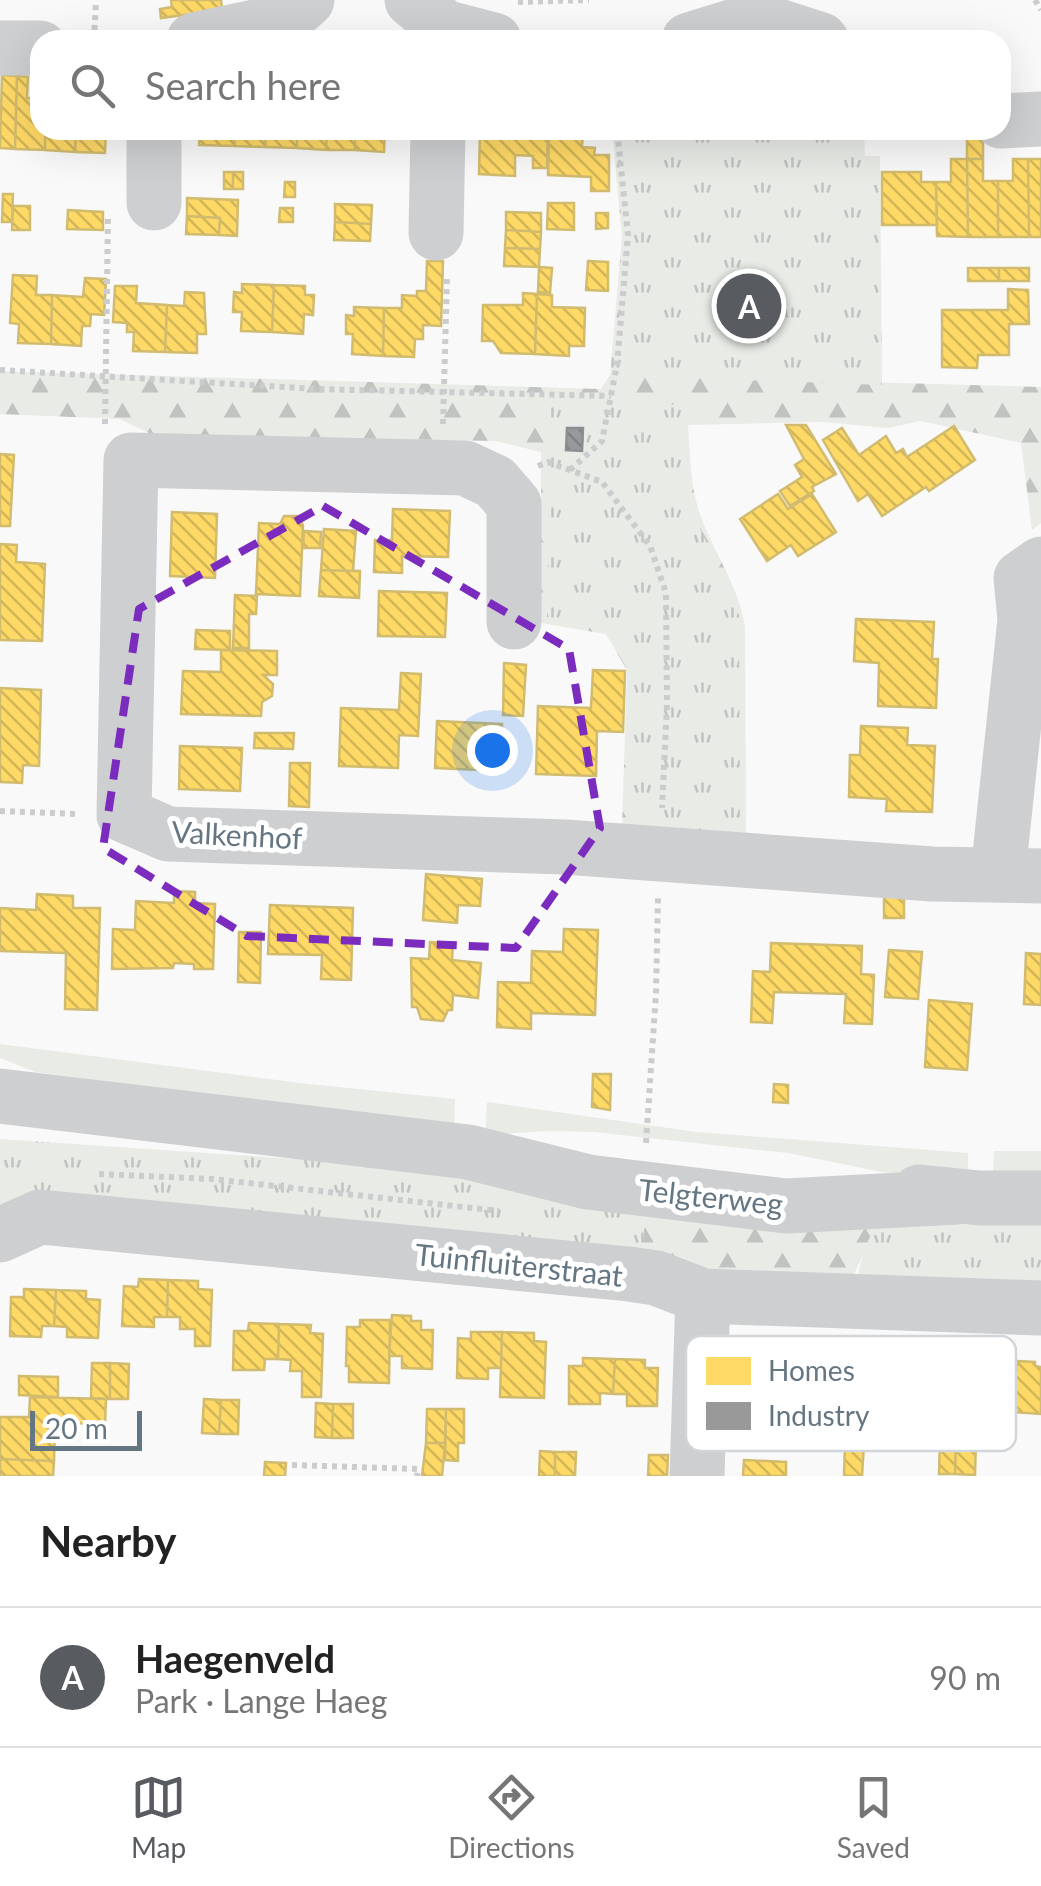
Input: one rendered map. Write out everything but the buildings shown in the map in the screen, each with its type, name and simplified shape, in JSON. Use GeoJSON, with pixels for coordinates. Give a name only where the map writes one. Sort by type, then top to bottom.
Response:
{"type":"FeatureCollection","features":[{"type":"Feature","properties":{"kind":"street"},"geometry":{"type":"LineString","coordinates":[[241,30],[284,21],[307,0]]}},
{"type":"Feature","properties":{"kind":"street"},"geometry":{"type":"LineString","coordinates":[[711,30],[756,10],[799,30]]}},
{"type":"Feature","properties":{"kind":"street"},"geometry":{"type":"LineString","coordinates":[[0,48],[30,48]]}},
{"type":"Feature","properties":{"kind":"street"},"geometry":{"type":"LineString","coordinates":[[1011,120],[1041,119]]}},
{"type":"Feature","properties":{"kind":"street"},"geometry":{"type":"LineString","coordinates":[[154,140],[154,203]]}},
{"type":"Feature","properties":{"kind":"street"},"geometry":{"type":"LineString","coordinates":[[436,233],[438,140]]}},
{"type":"Feature","properties":{"kind":"street"},"geometry":{"type":"LineString","coordinates":[[124,815],[131,460],[466,468],[495,482],[514,504],[514,622]]}},
{"type":"Feature","properties":{"kind":"street"},"geometry":{"type":"LineString","coordinates":[[1020,874],[1025,620],[1021,578],[1041,564]]}},
{"type":"Feature","properties":{"kind":"street","name":"Valkenhof"},"geometry":{"type":"LineString","coordinates":[[124,815],[168,834],[566,846],[932,874],[1020,874]]}},
{"type":"Feature","properties":{"kind":"street","name":"Telgterweg"},"geometry":{"type":"LineString","coordinates":[[6,1094],[468,1152],[588,1182],[786,1206],[957,1197],[1041,1198]]}},
{"type":"Feature","properties":{"kind":"street","name":"Telgterweg"},"geometry":{"type":"LineString","coordinates":[[468,1152],[551,1150],[644,1156],[957,1197]]}},
{"type":"Feature","properties":{"kind":"street","name":"Tuinfluiterstraat"},"geometry":{"type":"LineString","coordinates":[[0,1235],[40,1217],[629,1274],[656,1278],[703,1296],[1041,1308]]}},
{"type":"Feature","properties":{"kind":"street"},"geometry":{"type":"LineString","coordinates":[[702,1336],[703,1296]]}},
{"type":"Feature","properties":{"kind":"street"},"geometry":{"type":"LineString","coordinates":[[697,1476],[698,1451]]}},
{"type":"Feature","properties":{"kind":"path"},"geometry":{"type":"LineString","coordinates":[[94,30],[96,0]]}},
{"type":"Feature","properties":{"kind":"path"},"geometry":{"type":"LineString","coordinates":[[1034,0],[1041,10]]}},
{"type":"Feature","properties":{"kind":"path"},"geometry":{"type":"LineString","coordinates":[[570,470],[602,442],[617,365],[628,236],[618,140]]}},
{"type":"Feature","properties":{"kind":"path"},"geometry":{"type":"LineString","coordinates":[[131,460],[105,441],[108,202],[154,203]]}},
{"type":"Feature","properties":{"kind":"path"},"geometry":{"type":"LineString","coordinates":[[436,233],[448,233],[443,467]]}},
{"type":"Feature","properties":{"kind":"path"},"geometry":{"type":"LineString","coordinates":[[0,370],[318,389],[611,396]]}},
{"type":"Feature","properties":{"kind":"path"},"geometry":{"type":"LineString","coordinates":[[495,482],[548,462],[602,482],[650,546],[666,593],[667,705],[656,994],[644,1156]]}},
{"type":"Feature","properties":{"kind":"path"},"geometry":{"type":"LineString","coordinates":[[0,812],[124,815]]}},
{"type":"Feature","properties":{"kind":"path"},"geometry":{"type":"LineString","coordinates":[[292,1465],[418,1468],[417,1476]]}},
{"type":"Feature","properties":{"kind":"highlighted area"},"geometry":{"type":"Polygon","coordinates":[[[323,506],[569,649],[600,828],[516,948],[247,936],[103,848],[139,609],[323,506]]]}},
{"type":"Feature","properties":{"kind":"green space"},"geometry":{"type":"Polygon","coordinates":[[[613,140],[864,140],[865,156],[880,156],[882,385],[610,375],[622,237],[613,140]]]}},
{"type":"Feature","properties":{"kind":"green space"},"geometry":{"type":"Polygon","coordinates":[[[0,371],[601,389],[610,375],[1041,387],[1041,523],[1032,530],[1021,443],[921,421],[887,428],[824,422],[688,425],[696,501],[737,597],[745,627],[746,838],[622,828],[627,670],[606,634],[541,623],[541,452],[495,441],[153,435],[120,419],[0,414],[0,371]]]}},
{"type":"Feature","properties":{"kind":"green space"},"geometry":{"type":"Polygon","coordinates":[[[550,401],[681,405],[690,506],[739,615],[740,831],[627,820],[634,668],[611,628],[547,617],[550,401]]]}},
{"type":"Feature","properties":{"kind":"green space"},"geometry":{"type":"Polygon","coordinates":[[[0,1044],[455,1099],[454,1130],[36,1072],[0,1058],[0,1044]]]}},
{"type":"Feature","properties":{"kind":"green space"},"geometry":{"type":"Polygon","coordinates":[[[487,1102],[696,1132],[968,1153],[968,1178],[882,1172],[788,1153],[594,1132],[485,1135],[487,1102]]]}},
{"type":"Feature","properties":{"kind":"green space"},"geometry":{"type":"Polygon","coordinates":[[[0,1139],[457,1170],[645,1210],[642,1257],[0,1204],[0,1139]]]}},
{"type":"Feature","properties":{"kind":"green space"},"geometry":{"type":"Polygon","coordinates":[[[994,1151],[1041,1151],[1041,1181],[993,1181],[994,1151]]]}},
{"type":"Feature","properties":{"kind":"green space"},"geometry":{"type":"Polygon","coordinates":[[[645,1210],[877,1223],[851,1281],[732,1278],[642,1257],[645,1210]]]}},
{"type":"Feature","properties":{"kind":"green space"},"geometry":{"type":"Polygon","coordinates":[[[877,1223],[1041,1223],[1041,1294],[855,1288],[864,1249],[877,1223]]]}},
{"type":"Feature","properties":{"kind":"place","name":"Haegenveld"},"geometry":{"type":"Point","coordinates":[749,306]}}]}
